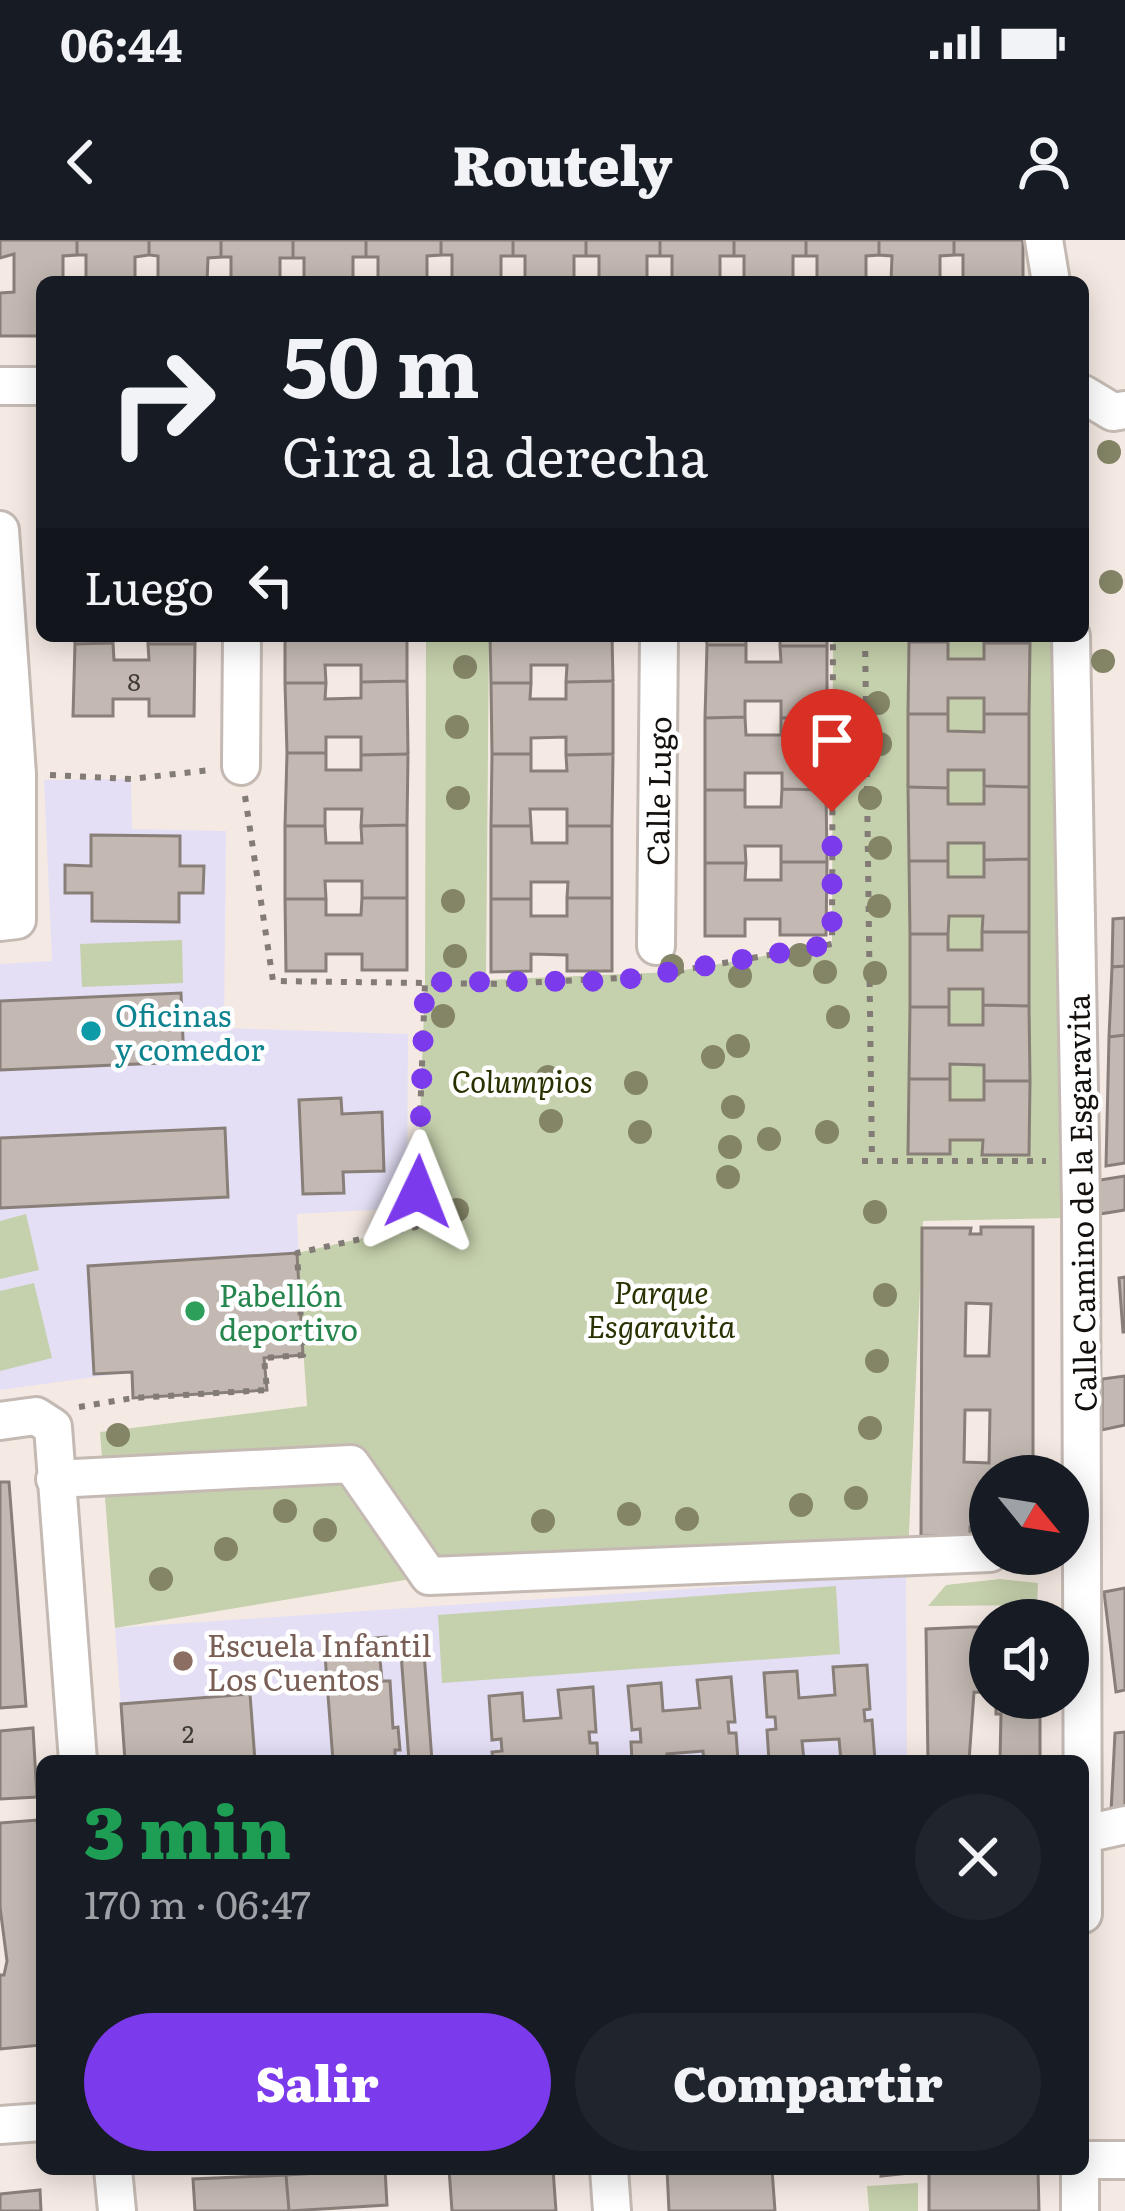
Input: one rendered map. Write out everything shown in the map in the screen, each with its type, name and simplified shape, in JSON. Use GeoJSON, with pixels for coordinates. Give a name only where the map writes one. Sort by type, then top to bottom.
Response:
{"type":"FeatureCollection","features":[{"type":"Feature","properties":{"kind":"street"},"geometry":{"type":"LineString","coordinates":[[1044,240],[1050,276]]}},
{"type":"Feature","properties":{"kind":"street"},"geometry":{"type":"LineString","coordinates":[[0,386],[36,386]]}},
{"type":"Feature","properties":{"kind":"street"},"geometry":{"type":"LineString","coordinates":[[1089,398],[1113,412],[1125,410]]}},
{"type":"Feature","properties":{"kind":"street"},"geometry":{"type":"LineString","coordinates":[[0,530],[16,774],[17,920],[0,922]]}},
{"type":"Feature","properties":{"kind":"street"},"geometry":{"type":"LineString","coordinates":[[241,766],[242,642]]}},
{"type":"Feature","properties":{"kind":"street","name":"Calle Lugo"},"geometry":{"type":"LineString","coordinates":[[659,642],[661,964]]}},
{"type":"Feature","properties":{"kind":"street","name":"Calle Camino de la Esgaravita"},"geometry":{"type":"LineString","coordinates":[[1072,642],[1080,1161],[1077,1455]]}},
{"type":"Feature","properties":{"kind":"street"},"geometry":{"type":"LineString","coordinates":[[0,1421],[36,1416],[53,1427],[78,1755]]}},
{"type":"Feature","properties":{"kind":"street"},"geometry":{"type":"LineString","coordinates":[[55,1480],[350,1464],[429,1576],[969,1553]]}},
{"type":"Feature","properties":{"kind":"street","name":"Calle Camino de la Esgaravita"},"geometry":{"type":"LineString","coordinates":[[1077,1575],[1082,1755]]}},
{"type":"Feature","properties":{"kind":"street"},"geometry":{"type":"LineString","coordinates":[[1089,1833],[1125,1825]]}},
{"type":"Feature","properties":{"kind":"street"},"geometry":{"type":"LineString","coordinates":[[0,2125],[36,2122]]}},
{"type":"Feature","properties":{"kind":"street"},"geometry":{"type":"LineString","coordinates":[[1089,2160],[1125,2160]]}},
{"type":"Feature","properties":{"kind":"street"},"geometry":{"type":"LineString","coordinates":[[114,2175],[117,2211]]}},
{"type":"Feature","properties":{"kind":"street"},"geometry":{"type":"LineString","coordinates":[[609,2175],[612,2211]]}},
{"type":"Feature","properties":{"kind":"street"},"geometry":{"type":"LineString","coordinates":[[1080,2175],[1080,2211]]}},
{"type":"Feature","properties":{"kind":"path"},"geometry":{"type":"LineString","coordinates":[[16,774],[130,779],[241,766],[273,982],[617,981],[661,964],[832,944],[833,642]]}},
{"type":"Feature","properties":{"kind":"path"},"geometry":{"type":"LineString","coordinates":[[865,642],[867,1161],[1080,1161]]}},
{"type":"Feature","properties":{"kind":"path"},"geometry":{"type":"LineString","coordinates":[[67,1409],[133,1398],[267,1390],[264,1358],[303,1355],[297,1253],[416,1227],[425,982]]}},
{"type":"Feature","properties":{"kind":"shaded area"},"geometry":{"type":"Polygon","coordinates":[[[131,779],[132,829],[226,831],[224,1028],[408,1034],[407,1208],[297,1214],[303,1355],[265,1358],[267,1390],[133,1398],[131,1372],[0,1390],[0,964],[52,961],[44,780],[131,779]]]}},
{"type":"Feature","properties":{"kind":"shaded area"},"geometry":{"type":"Polygon","coordinates":[[[906,1574],[907,1755],[125,1755],[115,1628],[906,1574]]]}},
{"type":"Feature","properties":{"kind":"green space","name":"Parque Esgaravita"},"geometry":{"type":"Polygon","coordinates":[[[426,642],[489,642],[486,980],[673,972],[832,944],[833,642],[1061,642],[1063,1218],[923,1221],[908,1555],[429,1576],[115,1628],[100,1432],[307,1406],[297,1253],[416,1226],[425,983],[426,642]]]}},
{"type":"Feature","properties":{"kind":"green space"},"geometry":{"type":"Polygon","coordinates":[[[182,940],[183,983],[82,987],[80,944],[182,940]]]}},
{"type":"Feature","properties":{"kind":"green space"},"geometry":{"type":"Polygon","coordinates":[[[26,1214],[39,1270],[0,1279],[0,1221],[26,1214]]]}},
{"type":"Feature","properties":{"kind":"green space"},"geometry":{"type":"Polygon","coordinates":[[[34,1283],[52,1358],[0,1371],[0,1291],[34,1283]]]}},
{"type":"Feature","properties":{"kind":"green space"},"geometry":{"type":"Polygon","coordinates":[[[1000,1579],[1038,1583],[1037,1599],[969,1599],[969,1606],[928,1606],[946,1585],[1000,1579]]]}},
{"type":"Feature","properties":{"kind":"green space"},"geometry":{"type":"Polygon","coordinates":[[[836,1586],[840,1654],[442,1683],[438,1615],[836,1586]]]}},
{"type":"Feature","properties":{"kind":"green space"},"geometry":{"type":"Polygon","coordinates":[[[918,2183],[918,2211],[869,2211],[867,2186],[918,2183]]]}},
{"type":"Feature","properties":{"kind":"building"},"geometry":{"type":"Polygon","coordinates":[[[0,240],[77,240],[77,255],[63,256],[63,276],[36,276],[36,336],[0,336],[0,293],[14,292],[14,254],[0,258],[0,240]]]}},
{"type":"Feature","properties":{"kind":"building"},"geometry":{"type":"Polygon","coordinates":[[[77,240],[149,240],[149,255],[135,257],[135,276],[86,276],[86,255],[77,255],[77,240]]]}},
{"type":"Feature","properties":{"kind":"building"},"geometry":{"type":"Polygon","coordinates":[[[149,240],[221,240],[221,257],[208,258],[207,276],[158,276],[158,256],[149,255],[149,240]]]}},
{"type":"Feature","properties":{"kind":"building"},"geometry":{"type":"Polygon","coordinates":[[[221,240],[293,240],[293,258],[280,258],[280,276],[231,276],[231,257],[221,257],[221,240]]]}},
{"type":"Feature","properties":{"kind":"building"},"geometry":{"type":"Polygon","coordinates":[[[293,240],[366,240],[366,257],[353,257],[353,276],[304,276],[304,258],[293,258],[293,240]]]}},
{"type":"Feature","properties":{"kind":"building"},"geometry":{"type":"Polygon","coordinates":[[[366,240],[441,240],[441,255],[427,256],[427,276],[378,276],[378,257],[366,257],[366,240]]]}},
{"type":"Feature","properties":{"kind":"building"},"geometry":{"type":"Polygon","coordinates":[[[441,240],[513,240],[513,256],[501,256],[501,276],[452,276],[452,255],[441,255],[441,240]]]}},
{"type":"Feature","properties":{"kind":"building"},"geometry":{"type":"Polygon","coordinates":[[[513,240],[586,240],[586,256],[574,256],[574,276],[525,276],[525,256],[513,256],[513,240]]]}},
{"type":"Feature","properties":{"kind":"building"},"geometry":{"type":"Polygon","coordinates":[[[586,240],[660,240],[660,256],[647,256],[647,276],[599,276],[599,256],[586,256],[586,240]]]}},
{"type":"Feature","properties":{"kind":"building"},"geometry":{"type":"Polygon","coordinates":[[[660,240],[734,240],[734,256],[720,256],[720,276],[672,276],[672,256],[660,256],[660,240]]]}},
{"type":"Feature","properties":{"kind":"building"},"geometry":{"type":"Polygon","coordinates":[[[734,240],[806,240],[806,256],[793,256],[793,276],[744,276],[744,256],[734,256],[734,240]]]}},
{"type":"Feature","properties":{"kind":"building"},"geometry":{"type":"Polygon","coordinates":[[[806,240],[879,240],[879,255],[866,256],[866,276],[817,276],[817,256],[806,256],[806,240]]]}},
{"type":"Feature","properties":{"kind":"building"},"geometry":{"type":"Polygon","coordinates":[[[879,240],[954,240],[954,255],[940,256],[940,276],[891,276],[892,256],[879,255],[879,240]]]}},
{"type":"Feature","properties":{"kind":"building"},"geometry":{"type":"Polygon","coordinates":[[[954,240],[1023,240],[1023,276],[963,276],[963,255],[954,255],[954,240]]]}},
{"type":"Feature","properties":{"kind":"building"},"geometry":{"type":"Polygon","coordinates":[[[148,642],[195,642],[195,644],[148,642]]]}},
{"type":"Feature","properties":{"kind":"building"},"geometry":{"type":"Polygon","coordinates":[[[285,642],[407,642],[407,681],[361,682],[361,665],[325,665],[326,683],[285,683],[285,642]]]}},
{"type":"Feature","properties":{"kind":"building"},"geometry":{"type":"Polygon","coordinates":[[[490,642],[612,642],[613,681],[566,682],[567,665],[531,665],[531,683],[491,683],[490,642]]]}},
{"type":"Feature","properties":{"kind":"building"},"geometry":{"type":"Polygon","coordinates":[[[707,642],[746,642],[746,645],[707,642]]]}},
{"type":"Feature","properties":{"kind":"building"},"geometry":{"type":"Polygon","coordinates":[[[780,642],[827,642],[827,646],[780,646],[780,642]]]}},
{"type":"Feature","properties":{"kind":"building"},"geometry":{"type":"Polygon","coordinates":[[[909,642],[948,642],[948,659],[984,659],[984,643],[1030,643],[1029,714],[984,714],[984,698],[948,698],[948,714],[908,714],[909,642]]]}},
{"type":"Feature","properties":{"kind":"building"},"geometry":{"type":"Polygon","coordinates":[[[113,643],[114,660],[149,660],[148,644],[195,644],[194,716],[149,716],[149,699],[113,699],[113,716],[73,716],[75,644],[113,643]]]}},
{"type":"Feature","properties":{"kind":"building"},"geometry":{"type":"Polygon","coordinates":[[[707,645],[746,645],[746,662],[781,662],[780,646],[827,646],[827,717],[781,718],[781,701],[745,701],[745,717],[705,718],[707,645]]]}},
{"type":"Feature","properties":{"kind":"building"},"geometry":{"type":"Polygon","coordinates":[[[407,681],[408,754],[361,755],[361,737],[326,737],[326,753],[287,753],[285,683],[326,683],[325,699],[361,698],[361,682],[407,681]]]}},
{"type":"Feature","properties":{"kind":"building"},"geometry":{"type":"Polygon","coordinates":[[[613,681],[613,754],[566,755],[566,737],[531,738],[531,754],[492,754],[491,683],[531,683],[530,699],[566,699],[566,682],[613,681]]]}},
{"type":"Feature","properties":{"kind":"building"},"geometry":{"type":"Polygon","coordinates":[[[908,714],[948,714],[948,731],[984,732],[984,714],[1029,714],[1029,787],[984,786],[984,770],[948,770],[948,788],[908,787],[908,714]]]}},
{"type":"Feature","properties":{"kind":"building"},"geometry":{"type":"Polygon","coordinates":[[[745,717],[746,735],[781,735],[781,718],[827,717],[826,790],[782,789],[782,773],[745,773],[745,790],[705,790],[705,718],[745,717]]]}},
{"type":"Feature","properties":{"kind":"building"},"geometry":{"type":"Polygon","coordinates":[[[287,753],[326,753],[326,770],[361,770],[361,755],[408,754],[407,825],[361,826],[362,809],[325,809],[325,826],[285,826],[287,753]]]}},
{"type":"Feature","properties":{"kind":"building"},"geometry":{"type":"Polygon","coordinates":[[[492,754],[531,754],[531,771],[567,771],[566,755],[613,754],[612,826],[567,826],[567,809],[530,809],[531,826],[491,826],[492,754]]]}},
{"type":"Feature","properties":{"kind":"building"},"geometry":{"type":"Polygon","coordinates":[[[984,786],[1029,787],[1029,859],[984,860],[984,843],[948,843],[948,861],[909,861],[908,787],[948,788],[948,804],[984,804],[984,786]]]}},
{"type":"Feature","properties":{"kind":"building"},"geometry":{"type":"Polygon","coordinates":[[[782,789],[826,790],[827,862],[781,862],[781,846],[745,846],[746,863],[705,863],[705,790],[745,790],[745,807],[781,807],[782,789]]]}},
{"type":"Feature","properties":{"kind":"building"},"geometry":{"type":"Polygon","coordinates":[[[407,825],[407,898],[362,898],[362,881],[325,881],[326,899],[285,899],[285,826],[325,826],[326,843],[362,843],[361,826],[407,825]]]}},
{"type":"Feature","properties":{"kind":"building"},"geometry":{"type":"Polygon","coordinates":[[[491,826],[531,826],[532,843],[567,843],[567,826],[612,826],[612,898],[567,898],[568,882],[531,882],[531,899],[491,899],[491,826]]]}},
{"type":"Feature","properties":{"kind":"building"},"geometry":{"type":"Polygon","coordinates":[[[91,835],[180,836],[180,866],[204,866],[203,893],[179,893],[179,922],[92,921],[92,893],[65,893],[65,865],[91,866],[91,835]]]}},
{"type":"Feature","properties":{"kind":"building"},"geometry":{"type":"Polygon","coordinates":[[[1029,859],[1029,932],[982,932],[983,916],[949,916],[948,934],[910,934],[909,861],[948,861],[948,877],[984,877],[984,860],[1029,859]]]}},
{"type":"Feature","properties":{"kind":"building"},"geometry":{"type":"Polygon","coordinates":[[[781,862],[827,862],[826,935],[780,935],[780,919],[745,919],[745,936],[705,936],[705,863],[746,863],[745,880],[781,880],[781,862]]]}},
{"type":"Feature","properties":{"kind":"building"},"geometry":{"type":"Polygon","coordinates":[[[362,898],[407,898],[407,970],[362,970],[362,954],[326,954],[326,971],[286,971],[285,899],[326,899],[326,915],[361,915],[362,898]]]}},
{"type":"Feature","properties":{"kind":"building"},"geometry":{"type":"Polygon","coordinates":[[[567,898],[612,898],[612,971],[567,971],[567,955],[531,954],[531,971],[491,972],[491,899],[531,899],[531,916],[567,916],[567,898]]]}},
{"type":"Feature","properties":{"kind":"building"},"geometry":{"type":"Polygon","coordinates":[[[1125,918],[1125,966],[1112,967],[1113,919],[1125,918]]]}},
{"type":"Feature","properties":{"kind":"building"},"geometry":{"type":"Polygon","coordinates":[[[982,932],[1029,932],[1029,1006],[983,1005],[983,989],[949,989],[949,1007],[910,1007],[910,934],[948,934],[948,950],[982,950],[982,932]]]}},
{"type":"Feature","properties":{"kind":"building"},"geometry":{"type":"Polygon","coordinates":[[[1125,966],[1125,1035],[1109,1037],[1112,967],[1125,966]]]}},
{"type":"Feature","properties":{"kind":"building","name":"Oficinas y comedor"},"geometry":{"type":"Polygon","coordinates":[[[181,993],[184,1062],[0,1070],[0,1001],[181,993]]]}},
{"type":"Feature","properties":{"kind":"building"},"geometry":{"type":"Polygon","coordinates":[[[983,1005],[1029,1006],[1030,1081],[984,1081],[984,1065],[950,1064],[950,1079],[909,1079],[910,1007],[949,1007],[949,1025],[983,1025],[983,1005]]]}},
{"type":"Feature","properties":{"kind":"building"},"geometry":{"type":"Polygon","coordinates":[[[1125,1035],[1125,1163],[1106,1166],[1109,1037],[1125,1035]]]}},
{"type":"Feature","properties":{"kind":"building"},"geometry":{"type":"Polygon","coordinates":[[[909,1079],[950,1079],[950,1100],[984,1100],[984,1081],[1030,1081],[1029,1155],[982,1155],[983,1140],[950,1140],[950,1154],[908,1154],[909,1079]]]}},
{"type":"Feature","properties":{"kind":"building"},"geometry":{"type":"Polygon","coordinates":[[[341,1098],[342,1114],[382,1112],[384,1171],[343,1172],[344,1193],[303,1194],[299,1100],[341,1098]]]}},
{"type":"Feature","properties":{"kind":"building"},"geometry":{"type":"Polygon","coordinates":[[[225,1128],[228,1197],[0,1208],[0,1138],[225,1128]]]}},
{"type":"Feature","properties":{"kind":"building"},"geometry":{"type":"Polygon","coordinates":[[[1125,1176],[1125,1210],[1100,1214],[1094,1181],[1125,1176]]]}},
{"type":"Feature","properties":{"kind":"building"},"geometry":{"type":"Polygon","coordinates":[[[981,1227],[1033,1227],[1033,1455],[989,1455],[990,1410],[965,1410],[969,1536],[921,1536],[922,1228],[971,1228],[970,1234],[981,1234],[981,1227]],[[966,1303],[965,1356],[989,1356],[991,1304],[966,1303]]]}},
{"type":"Feature","properties":{"kind":"building","name":"Pabellón deportivo"},"geometry":{"type":"Polygon","coordinates":[[[297,1253],[303,1355],[264,1358],[267,1390],[133,1398],[132,1372],[94,1374],[88,1266],[297,1253]]]}},
{"type":"Feature","properties":{"kind":"building"},"geometry":{"type":"Polygon","coordinates":[[[1125,1277],[1125,1332],[1123,1332],[1119,1278],[1125,1277]]]}},
{"type":"Feature","properties":{"kind":"building"},"geometry":{"type":"Polygon","coordinates":[[[1125,1376],[1125,1425],[1102,1430],[1102,1379],[1125,1376]]]}},
{"type":"Feature","properties":{"kind":"building"},"geometry":{"type":"Polygon","coordinates":[[[0,1482],[9,1482],[26,1706],[0,1708],[0,1482]]]}},
{"type":"Feature","properties":{"kind":"building"},"geometry":{"type":"Polygon","coordinates":[[[1125,1588],[1125,1690],[1116,1692],[1104,1592],[1125,1588]]]}},
{"type":"Feature","properties":{"kind":"building"},"geometry":{"type":"Polygon","coordinates":[[[969,1628],[969,1755],[928,1755],[926,1629],[969,1628]]]}},
{"type":"Feature","properties":{"kind":"building"},"geometry":{"type":"Polygon","coordinates":[[[386,1637],[388,1658],[380,1659],[382,1681],[390,1681],[393,1728],[398,1727],[400,1750],[395,1755],[333,1755],[324,1642],[386,1637]]]}},
{"type":"Feature","properties":{"kind":"building"},"geometry":{"type":"Polygon","coordinates":[[[423,1639],[432,1755],[409,1755],[400,1640],[423,1639]]]}},
{"type":"Feature","properties":{"kind":"building"},"geometry":{"type":"Polygon","coordinates":[[[867,1665],[870,1709],[864,1710],[865,1721],[872,1720],[875,1755],[840,1755],[839,1739],[802,1741],[803,1755],[769,1755],[767,1730],[776,1729],[775,1717],[767,1717],[764,1673],[797,1671],[799,1698],[835,1695],[833,1667],[867,1665]]]}},
{"type":"Feature","properties":{"kind":"building"},"geometry":{"type":"Polygon","coordinates":[[[731,1677],[735,1722],[728,1722],[729,1733],[736,1733],[738,1755],[703,1755],[703,1751],[632,1755],[631,1742],[641,1742],[640,1729],[632,1730],[628,1686],[661,1683],[663,1711],[700,1708],[697,1680],[731,1677]]]}},
{"type":"Feature","properties":{"kind":"building"},"geometry":{"type":"Polygon","coordinates":[[[593,1687],[596,1732],[589,1732],[590,1743],[597,1743],[598,1755],[492,1755],[502,1751],[501,1739],[492,1740],[489,1696],[522,1693],[524,1721],[561,1718],[558,1690],[593,1687]]]}},
{"type":"Feature","properties":{"kind":"building"},"geometry":{"type":"Polygon","coordinates":[[[250,1694],[255,1755],[125,1755],[121,1704],[250,1694]]]}},
{"type":"Feature","properties":{"kind":"building"},"geometry":{"type":"Polygon","coordinates":[[[1001,1719],[1040,1719],[1040,1755],[1000,1755],[1001,1719]]]}},
{"type":"Feature","properties":{"kind":"building"},"geometry":{"type":"Polygon","coordinates":[[[33,1728],[36,1797],[0,1799],[0,1731],[33,1728]]]}},
{"type":"Feature","properties":{"kind":"building"},"geometry":{"type":"Polygon","coordinates":[[[1125,1732],[1125,1808],[1111,1812],[1115,1733],[1125,1732]]]}},
{"type":"Feature","properties":{"kind":"building"},"geometry":{"type":"Polygon","coordinates":[[[36,1820],[36,2046],[0,2049],[0,1975],[7,1961],[0,1907],[0,1823],[36,1820]]]}},
{"type":"Feature","properties":{"kind":"building"},"geometry":{"type":"Polygon","coordinates":[[[286,2175],[385,2175],[387,2205],[289,2211],[286,2175]]]}},
{"type":"Feature","properties":{"kind":"building"},"geometry":{"type":"Polygon","coordinates":[[[286,2175],[289,2211],[195,2211],[193,2179],[286,2175]]]}},
{"type":"Feature","properties":{"kind":"building"},"geometry":{"type":"Polygon","coordinates":[[[449,2175],[553,2175],[556,2211],[452,2211],[449,2175]]]}},
{"type":"Feature","properties":{"kind":"building"},"geometry":{"type":"Polygon","coordinates":[[[667,2175],[772,2175],[775,2211],[669,2211],[667,2175]]]}},
{"type":"Feature","properties":{"kind":"building"},"geometry":{"type":"Polygon","coordinates":[[[929,2175],[1038,2175],[1039,2211],[929,2211],[929,2175]]]}},
{"type":"Feature","properties":{"kind":"building"},"geometry":{"type":"Polygon","coordinates":[[[40,2190],[41,2211],[0,2211],[0,2194],[40,2190]]]}},
{"type":"Feature","properties":{"kind":"place","name":"Oficinas y comedor"},"geometry":{"type":"Point","coordinates":[91,1031]}},
{"type":"Feature","properties":{"kind":"place","name":"Pabellón deportivo"},"geometry":{"type":"Point","coordinates":[195,1311]}},
{"type":"Feature","properties":{"kind":"place","name":"Escuela Infantil Los Cuentos"},"geometry":{"type":"Point","coordinates":[183,1661]}},
{"type":"Feature","properties":{"kind":"route"},"geometry":{"type":"LineString","coordinates":[[418,1192],[425,982],[617,981],[832,944],[832,812]]}},
{"type":"Feature","properties":{"kind":"park label","name":"Columpios"},"geometry":{"type":"Point","coordinates":[522,1080]}}]}
